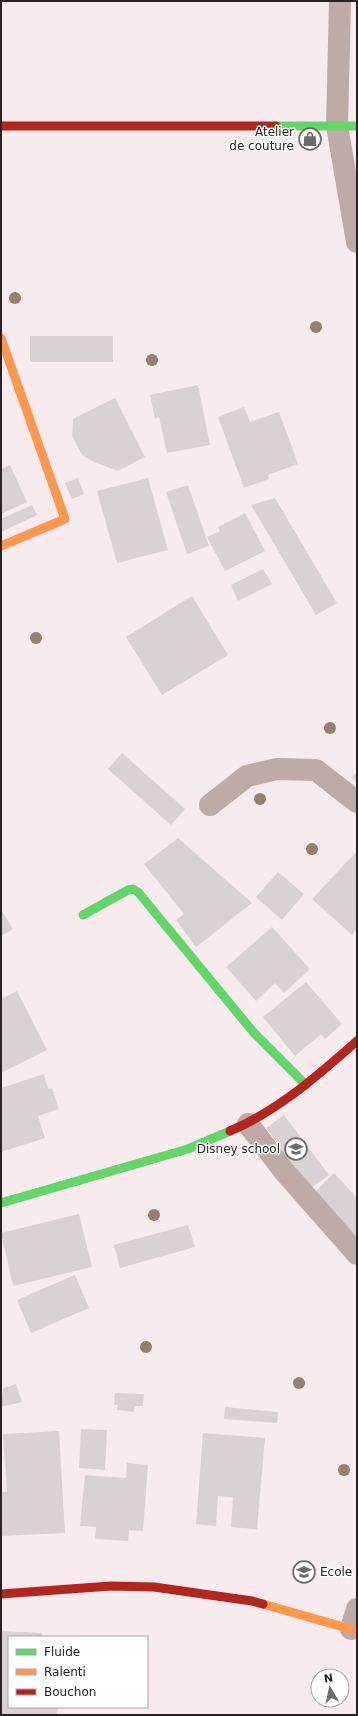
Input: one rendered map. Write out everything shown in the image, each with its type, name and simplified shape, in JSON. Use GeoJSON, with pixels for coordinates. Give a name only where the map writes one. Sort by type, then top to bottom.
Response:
{"type":"FeatureCollection","features":[{"type":"Feature","properties":{"kind":"street"},"geometry":{"type":"LineString","coordinates":[[340,1],[347,126],[357,242]]}},
{"type":"Feature","properties":{"kind":"street"},"geometry":{"type":"LineString","coordinates":[[1,126],[347,126]]}},
{"type":"Feature","properties":{"kind":"street"},"geometry":{"type":"LineString","coordinates":[[1,338],[65,519],[1,546]]}},
{"type":"Feature","properties":{"kind":"street"},"geometry":{"type":"LineString","coordinates":[[210,805],[247,776],[277,769],[316,770],[357,802]]}},
{"type":"Feature","properties":{"kind":"street"},"geometry":{"type":"LineString","coordinates":[[83,915],[128,890],[133,889],[138,892],[254,1033],[306,1085]]}},
{"type":"Feature","properties":{"kind":"street"},"geometry":{"type":"LineString","coordinates":[[1,1203],[188,1149],[248,1124],[306,1085],[357,1041]]}},
{"type":"Feature","properties":{"kind":"street"},"geometry":{"type":"LineString","coordinates":[[248,1124],[284,1171],[357,1254]]}},
{"type":"Feature","properties":{"kind":"street"},"geometry":{"type":"LineString","coordinates":[[1,1594],[111,1586],[154,1587],[252,1601],[355,1623]]}},
{"type":"Feature","properties":{"kind":"building"},"geometry":{"type":"Polygon","coordinates":[[[30,336],[113,336],[113,362],[30,362],[30,336]]]}},
{"type":"Feature","properties":{"kind":"building"},"geometry":{"type":"Polygon","coordinates":[[[198,385],[210,445],[167,453],[159,417],[155,419],[150,395],[198,385]]]}},
{"type":"Feature","properties":{"kind":"building"},"geometry":{"type":"Polygon","coordinates":[[[115,398],[145,457],[118,471],[94,462],[82,455],[72,436],[73,419],[115,398]]]}},
{"type":"Feature","properties":{"kind":"building"},"geometry":{"type":"Polygon","coordinates":[[[244,407],[250,422],[279,412],[298,464],[268,475],[269,479],[244,488],[218,417],[244,407]]]}},
{"type":"Feature","properties":{"kind":"building"},"geometry":{"type":"Polygon","coordinates":[[[10,465],[27,502],[1,514],[1,469],[10,465]]]}},
{"type":"Feature","properties":{"kind":"building"},"geometry":{"type":"Polygon","coordinates":[[[78,478],[84,494],[72,499],[65,483],[78,478]]]}},
{"type":"Feature","properties":{"kind":"building"},"geometry":{"type":"Polygon","coordinates":[[[148,478],[168,550],[117,563],[97,491],[148,478]]]}},
{"type":"Feature","properties":{"kind":"building"},"geometry":{"type":"Polygon","coordinates":[[[188,485],[209,546],[187,554],[166,492],[188,485]]]}},
{"type":"Feature","properties":{"kind":"building"},"geometry":{"type":"Polygon","coordinates":[[[275,498],[337,603],[316,615],[251,505],[275,498]]]}},
{"type":"Feature","properties":{"kind":"building"},"geometry":{"type":"Polygon","coordinates":[[[32,505],[37,515],[1,532],[1,519],[32,505]]]}},
{"type":"Feature","properties":{"kind":"building"},"geometry":{"type":"Polygon","coordinates":[[[245,513],[265,551],[225,571],[207,537],[220,531],[218,527],[245,513]]]}},
{"type":"Feature","properties":{"kind":"building"},"geometry":{"type":"Polygon","coordinates":[[[263,569],[272,584],[238,601],[231,585],[263,569]]]}},
{"type":"Feature","properties":{"kind":"building"},"geometry":{"type":"Polygon","coordinates":[[[192,596],[228,655],[162,695],[126,637],[192,596]]]}},
{"type":"Feature","properties":{"kind":"building"},"geometry":{"type":"Polygon","coordinates":[[[122,753],[185,809],[171,825],[108,769],[122,753]]]}},
{"type":"Feature","properties":{"kind":"building"},"geometry":{"type":"Polygon","coordinates":[[[357,772],[357,784],[351,777],[357,772]]]}},
{"type":"Feature","properties":{"kind":"building"},"geometry":{"type":"Polygon","coordinates":[[[178,838],[252,903],[196,947],[176,920],[184,914],[144,864],[178,838]]]}},
{"type":"Feature","properties":{"kind":"building"},"geometry":{"type":"Polygon","coordinates":[[[357,851],[357,929],[352,935],[312,899],[357,851]]]}},
{"type":"Feature","properties":{"kind":"building"},"geometry":{"type":"Polygon","coordinates":[[[278,872],[304,894],[282,920],[256,897],[278,872]]]}},
{"type":"Feature","properties":{"kind":"building"},"geometry":{"type":"Polygon","coordinates":[[[1,909],[13,929],[1,936],[1,909]]]}},
{"type":"Feature","properties":{"kind":"building"},"geometry":{"type":"Polygon","coordinates":[[[272,927],[310,969],[284,993],[275,983],[256,1001],[226,967],[272,927]]]}},
{"type":"Feature","properties":{"kind":"building"},"geometry":{"type":"Polygon","coordinates":[[[306,982],[342,1024],[325,1039],[321,1034],[295,1056],[263,1017],[306,982]]]}},
{"type":"Feature","properties":{"kind":"building"},"geometry":{"type":"Polygon","coordinates":[[[17,991],[47,1050],[1,1073],[1,999],[17,991]]]}},
{"type":"Feature","properties":{"kind":"building"},"geometry":{"type":"Polygon","coordinates":[[[44,1074],[48,1089],[52,1088],[59,1109],[38,1116],[45,1138],[1,1152],[1,1088],[44,1074]]]}},
{"type":"Feature","properties":{"kind":"building"},"geometry":{"type":"Polygon","coordinates":[[[284,1115],[329,1175],[311,1188],[266,1128],[284,1115]]]}},
{"type":"Feature","properties":{"kind":"building"},"geometry":{"type":"Polygon","coordinates":[[[334,1173],[357,1198],[357,1237],[315,1192],[334,1173]]]}},
{"type":"Feature","properties":{"kind":"building"},"geometry":{"type":"Polygon","coordinates":[[[79,1214],[92,1267],[13,1286],[1,1233],[79,1214]]]}},
{"type":"Feature","properties":{"kind":"building"},"geometry":{"type":"Polygon","coordinates":[[[188,1225],[195,1247],[120,1268],[114,1245],[188,1225]]]}},
{"type":"Feature","properties":{"kind":"building"},"geometry":{"type":"Polygon","coordinates":[[[75,1275],[89,1308],[31,1333],[17,1300],[75,1275]]]}},
{"type":"Feature","properties":{"kind":"building"},"geometry":{"type":"Polygon","coordinates":[[[16,1384],[22,1402],[1,1407],[3,1388],[16,1384]]]}},
{"type":"Feature","properties":{"kind":"building"},"geometry":{"type":"Polygon","coordinates":[[[115,1393],[144,1394],[143,1406],[134,1406],[134,1412],[117,1410],[118,1405],[114,1405],[115,1393]]]}},
{"type":"Feature","properties":{"kind":"building"},"geometry":{"type":"Polygon","coordinates":[[[225,1407],[278,1412],[277,1423],[224,1419],[225,1407]]]}},
{"type":"Feature","properties":{"kind":"building"},"geometry":{"type":"Polygon","coordinates":[[[81,1429],[107,1430],[105,1470],[79,1468],[81,1429]]]}},
{"type":"Feature","properties":{"kind":"building"},"geometry":{"type":"Polygon","coordinates":[[[59,1431],[65,1533],[1,1536],[1,1492],[7,1492],[3,1434],[59,1431]]]}},
{"type":"Feature","properties":{"kind":"building"},"geometry":{"type":"Polygon","coordinates":[[[203,1433],[265,1438],[257,1529],[231,1527],[233,1497],[218,1496],[216,1526],[196,1524],[203,1433]]]}},
{"type":"Feature","properties":{"kind":"building"},"geometry":{"type":"Polygon","coordinates":[[[127,1463],[148,1465],[143,1531],[129,1530],[128,1541],[95,1539],[96,1527],[80,1526],[85,1475],[126,1478],[127,1463]]]}},
{"type":"Feature","properties":{"kind":"building"},"geometry":{"type":"Polygon","coordinates":[[[1,1631],[42,1633],[41,1636],[8,1636],[8,1708],[58,1708],[57,1715],[1,1715],[1,1631]]]}},
{"type":"Feature","properties":{"kind":"traffic: fast"},"geometry":{"type":"LineString","coordinates":[[276,126],[357,126]]}},
{"type":"Feature","properties":{"kind":"traffic: fast"},"geometry":{"type":"LineString","coordinates":[[83,915],[128,890],[133,889],[138,892],[254,1033],[306,1085]]}},
{"type":"Feature","properties":{"kind":"traffic: fast"},"geometry":{"type":"LineString","coordinates":[[1,1203],[188,1149],[230,1131]]}},
{"type":"Feature","properties":{"kind":"traffic: slow"},"geometry":{"type":"LineString","coordinates":[[1,338],[65,519],[1,546]]}},
{"type":"Feature","properties":{"kind":"traffic: slow"},"geometry":{"type":"LineString","coordinates":[[263,1604],[357,1631]]}},
{"type":"Feature","properties":{"kind":"traffic: jam"},"geometry":{"type":"LineString","coordinates":[[1,126],[276,126]]}},
{"type":"Feature","properties":{"kind":"traffic: jam"},"geometry":{"type":"LineString","coordinates":[[230,1131],[248,1123],[281,1103],[357,1041]]}},
{"type":"Feature","properties":{"kind":"traffic: jam"},"geometry":{"type":"LineString","coordinates":[[1,1594],[111,1586],[154,1587],[252,1601],[263,1604]]}},
{"type":"Feature","properties":{"kind":"place","name":"Atelier de couture"},"geometry":{"type":"Point","coordinates":[310,139]}},
{"type":"Feature","properties":{"kind":"place","name":"Disney school"},"geometry":{"type":"Point","coordinates":[296,1149]}},
{"type":"Feature","properties":{"kind":"place","name":"Ecole"},"geometry":{"type":"Point","coordinates":[304,1572]}}]}
